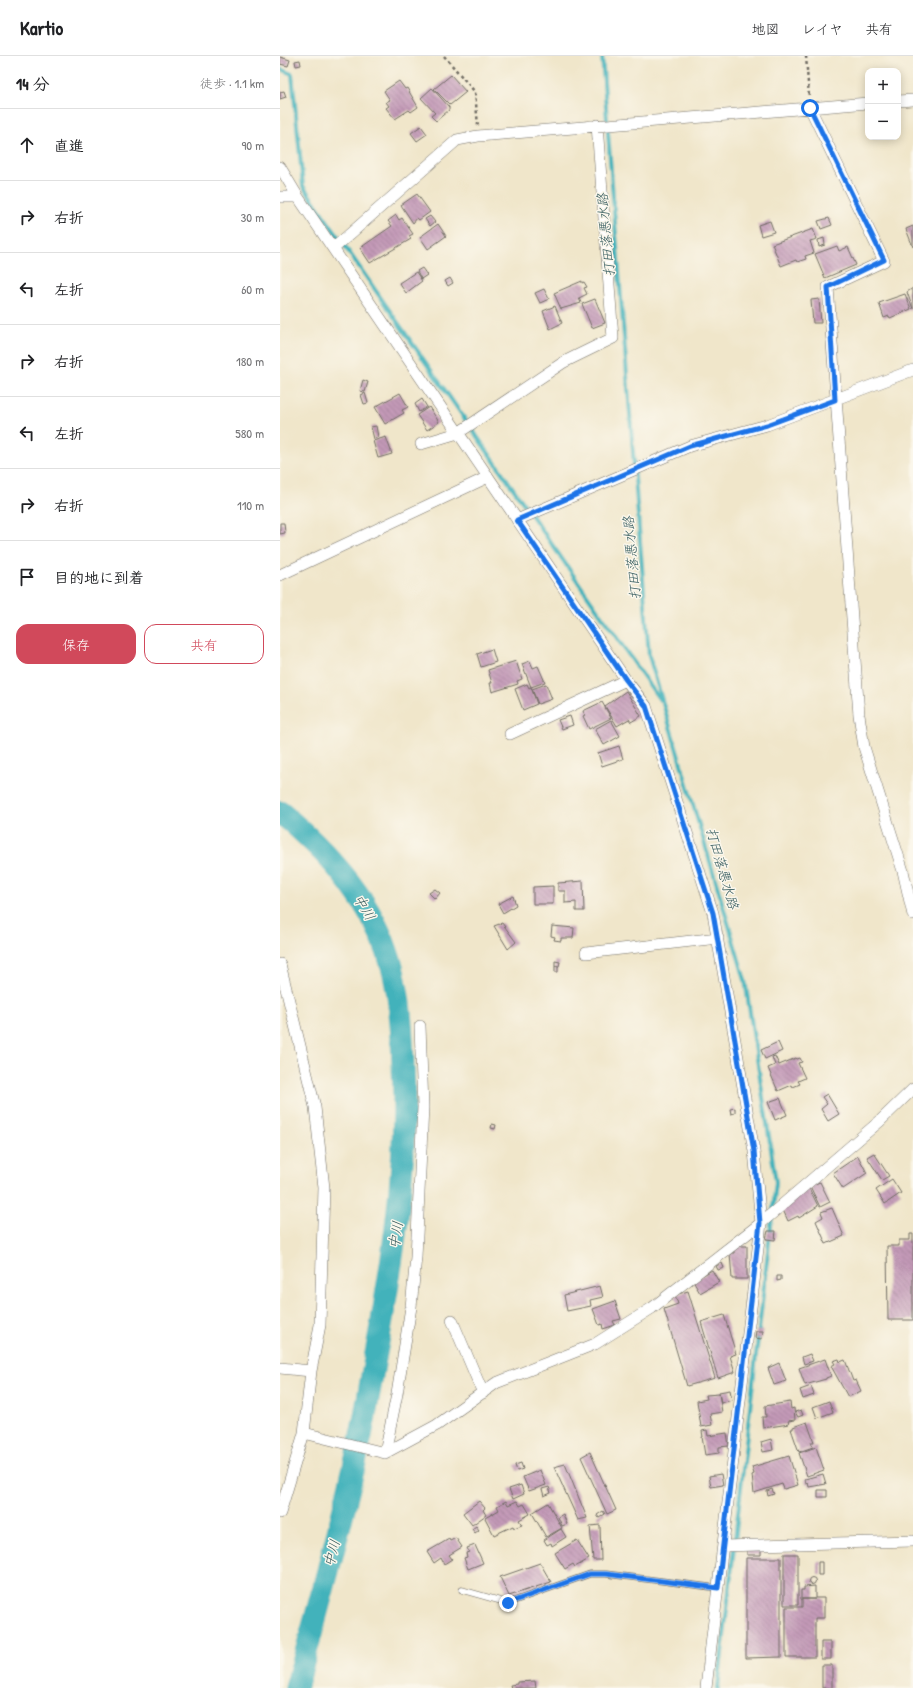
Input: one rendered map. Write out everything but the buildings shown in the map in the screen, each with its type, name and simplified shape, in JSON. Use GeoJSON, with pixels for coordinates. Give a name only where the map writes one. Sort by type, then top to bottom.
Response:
{"type":"FeatureCollection","features":[{"type":"Feature","properties":{"kind":"street"},"geometry":{"type":"LineString","coordinates":[[901,101],[913,100]]}},
{"type":"Feature","properties":{"kind":"street"},"geometry":{"type":"LineString","coordinates":[[334,248],[457,140],[478,136],[865,104]]}},
{"type":"Feature","properties":{"kind":"street"},"geometry":{"type":"LineString","coordinates":[[810,108],[884,260],[828,287],[859,715],[864,747],[903,871],[913,915]]}},
{"type":"Feature","properties":{"kind":"street"},"geometry":{"type":"LineString","coordinates":[[421,444],[458,432],[564,362],[614,338],[597,126]]}},
{"type":"Feature","properties":{"kind":"street"},"geometry":{"type":"LineString","coordinates":[[280,167],[298,196],[517,520],[626,680],[646,706],[713,913],[754,1151],[760,1223],[706,1688]]}},
{"type":"Feature","properties":{"kind":"street"},"geometry":{"type":"LineString","coordinates":[[280,197],[298,196]]}},
{"type":"Feature","properties":{"kind":"street"},"geometry":{"type":"LineString","coordinates":[[517,520],[690,446],[767,425],[913,370]]}},
{"type":"Feature","properties":{"kind":"street"},"geometry":{"type":"LineString","coordinates":[[280,575],[488,477]]}},
{"type":"Feature","properties":{"kind":"street"},"geometry":{"type":"LineString","coordinates":[[510,734],[626,680]]}},
{"type":"Feature","properties":{"kind":"street"},"geometry":{"type":"LineString","coordinates":[[586,953],[718,938]]}},
{"type":"Feature","properties":{"kind":"street"},"geometry":{"type":"LineString","coordinates":[[280,964],[316,1107],[324,1188],[320,1325],[311,1371],[304,1433],[280,1513]]}},
{"type":"Feature","properties":{"kind":"street"},"geometry":{"type":"LineString","coordinates":[[385,1453],[403,1358],[411,1307],[416,1257],[423,1107],[420,1026]]}},
{"type":"Feature","properties":{"kind":"street"},"geometry":{"type":"LineString","coordinates":[[304,1433],[385,1453],[437,1425],[496,1383],[595,1344],[652,1308],[760,1223],[880,1121],[913,1089]]}},
{"type":"Feature","properties":{"kind":"street"},"geometry":{"type":"LineString","coordinates":[[452,1320],[483,1393]]}},
{"type":"Feature","properties":{"kind":"street"},"geometry":{"type":"LineString","coordinates":[[280,1368],[311,1371]]}},
{"type":"Feature","properties":{"kind":"street"},"geometry":{"type":"LineString","coordinates":[[723,1546],[913,1541]]}},
{"type":"Feature","properties":{"kind":"lane"},"geometry":{"type":"LineString","coordinates":[[462,1590],[508,1603],[590,1574],[606,1574],[718,1588]]}},
{"type":"Feature","properties":{"kind":"path"},"geometry":{"type":"LineString","coordinates":[[444,56],[476,92],[478,136]]}},
{"type":"Feature","properties":{"kind":"path"},"geometry":{"type":"LineString","coordinates":[[806,56],[810,108]]}},
{"type":"Feature","properties":{"kind":"waterway","name":"打田落悪水路"},"geometry":{"type":"LineString","coordinates":[[602,56],[649,656],[745,980],[776,1182],[773,1209]]}},
{"type":"Feature","properties":{"kind":"waterway"},"geometry":{"type":"LineString","coordinates":[[280,69],[292,74],[303,186],[660,700]]}},
{"type":"Feature","properties":{"kind":"waterway","name":"中川"},"geometry":{"type":"LineString","coordinates":[[280,812],[313,842],[343,874],[356,892],[379,930],[391,964],[398,993],[402,1037],[404,1101],[401,1172],[394,1243],[365,1417],[338,1533],[296,1688]]}},
{"type":"Feature","properties":{"kind":"waterway","name":"打田落悪水路"},"geometry":{"type":"LineString","coordinates":[[718,1688],[772,1216]]}},
{"type":"Feature","properties":{"kind":"route"},"geometry":{"type":"LineString","coordinates":[[508,1603],[590,1574],[606,1574],[718,1588],[760,1223],[754,1151],[713,913],[646,706],[626,680],[517,520],[690,446],[767,425],[835,400],[828,287],[884,260],[810,108]]}}]}
